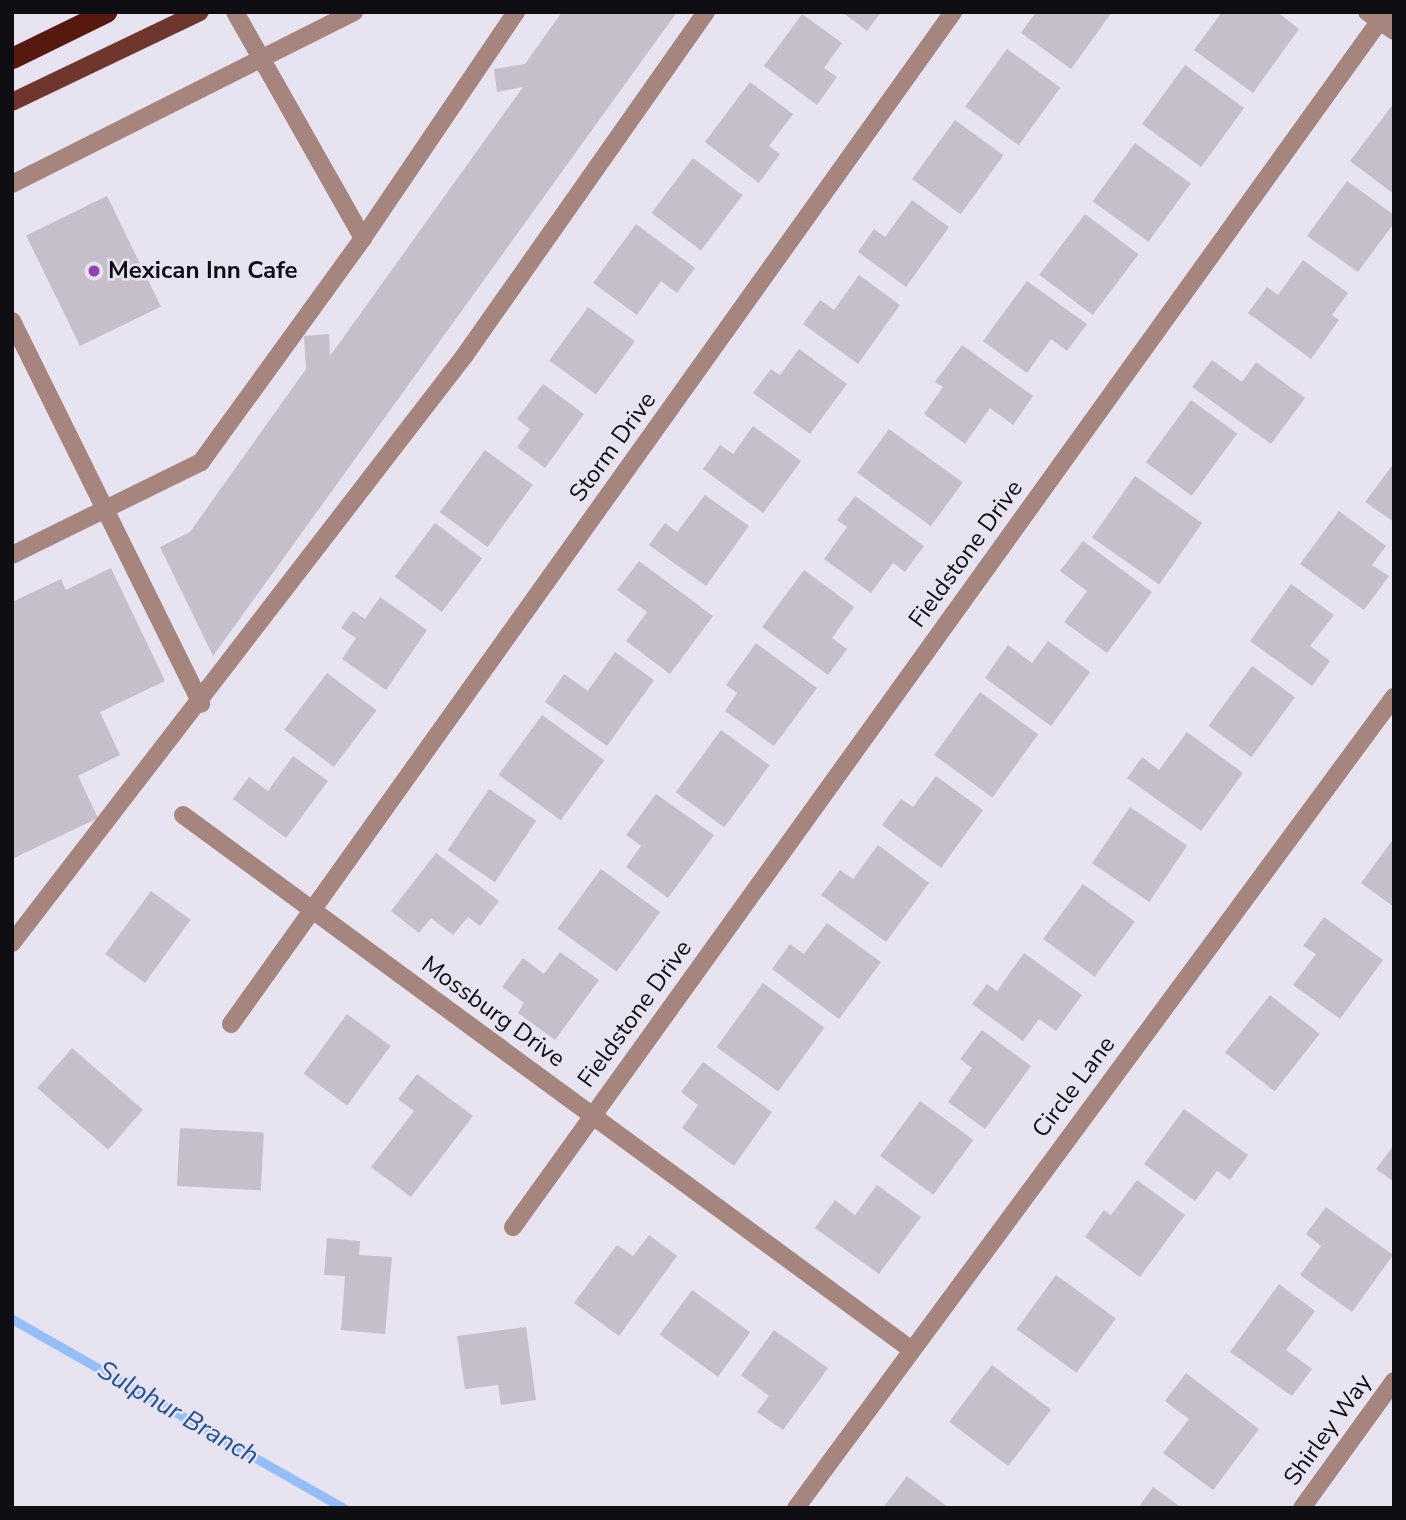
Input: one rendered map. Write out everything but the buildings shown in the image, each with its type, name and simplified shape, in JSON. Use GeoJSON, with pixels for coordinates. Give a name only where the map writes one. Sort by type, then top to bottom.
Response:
{"type":"FeatureCollection","features":[{"type":"Feature","properties":{"kind":"highway"},"geometry":{"type":"LineString","coordinates":[[12,58],[106,12]]}},
{"type":"Feature","properties":{"kind":"main road"},"geometry":{"type":"LineString","coordinates":[[12,102],[200,12]]}},
{"type":"Feature","properties":{"kind":"street"},"geometry":{"type":"LineString","coordinates":[[235,12],[363,238]]}},
{"type":"Feature","properties":{"kind":"street"},"geometry":{"type":"LineString","coordinates":[[12,184],[355,12]]}},
{"type":"Feature","properties":{"kind":"street"},"geometry":{"type":"LineString","coordinates":[[12,555],[201,462],[363,238],[516,12]]}},
{"type":"Feature","properties":{"kind":"street"},"geometry":{"type":"LineString","coordinates":[[12,943],[201,705],[465,355],[706,12]]}},
{"type":"Feature","properties":{"kind":"street","name":"Storm Drive"},"geometry":{"type":"LineString","coordinates":[[231,1024],[953,12]]}},
{"type":"Feature","properties":{"kind":"street","name":"Fieldstone Drive"},"geometry":{"type":"LineString","coordinates":[[513,1227],[1381,19]]}},
{"type":"Feature","properties":{"kind":"street"},"geometry":{"type":"LineString","coordinates":[[12,321],[201,705]]}},
{"type":"Feature","properties":{"kind":"street","name":"Circle Lane"},"geometry":{"type":"LineString","coordinates":[[796,1508],[909,1348],[1394,697]]}},
{"type":"Feature","properties":{"kind":"street","name":"Mossburg Drive"},"geometry":{"type":"LineString","coordinates":[[183,815],[909,1348]]}},
{"type":"Feature","properties":{"kind":"street","name":"Shirley Way"},"geometry":{"type":"LineString","coordinates":[[1302,1508],[1394,1381]]}},
{"type":"Feature","properties":{"kind":"waterway","name":"Sulphur Branch"},"geometry":{"type":"LineString","coordinates":[[12,1319],[344,1508]]}},
{"type":"Feature","properties":{"kind":"place","name":"Mexican Inn Cafe"},"geometry":{"type":"Point","coordinates":[94,271]}}]}
